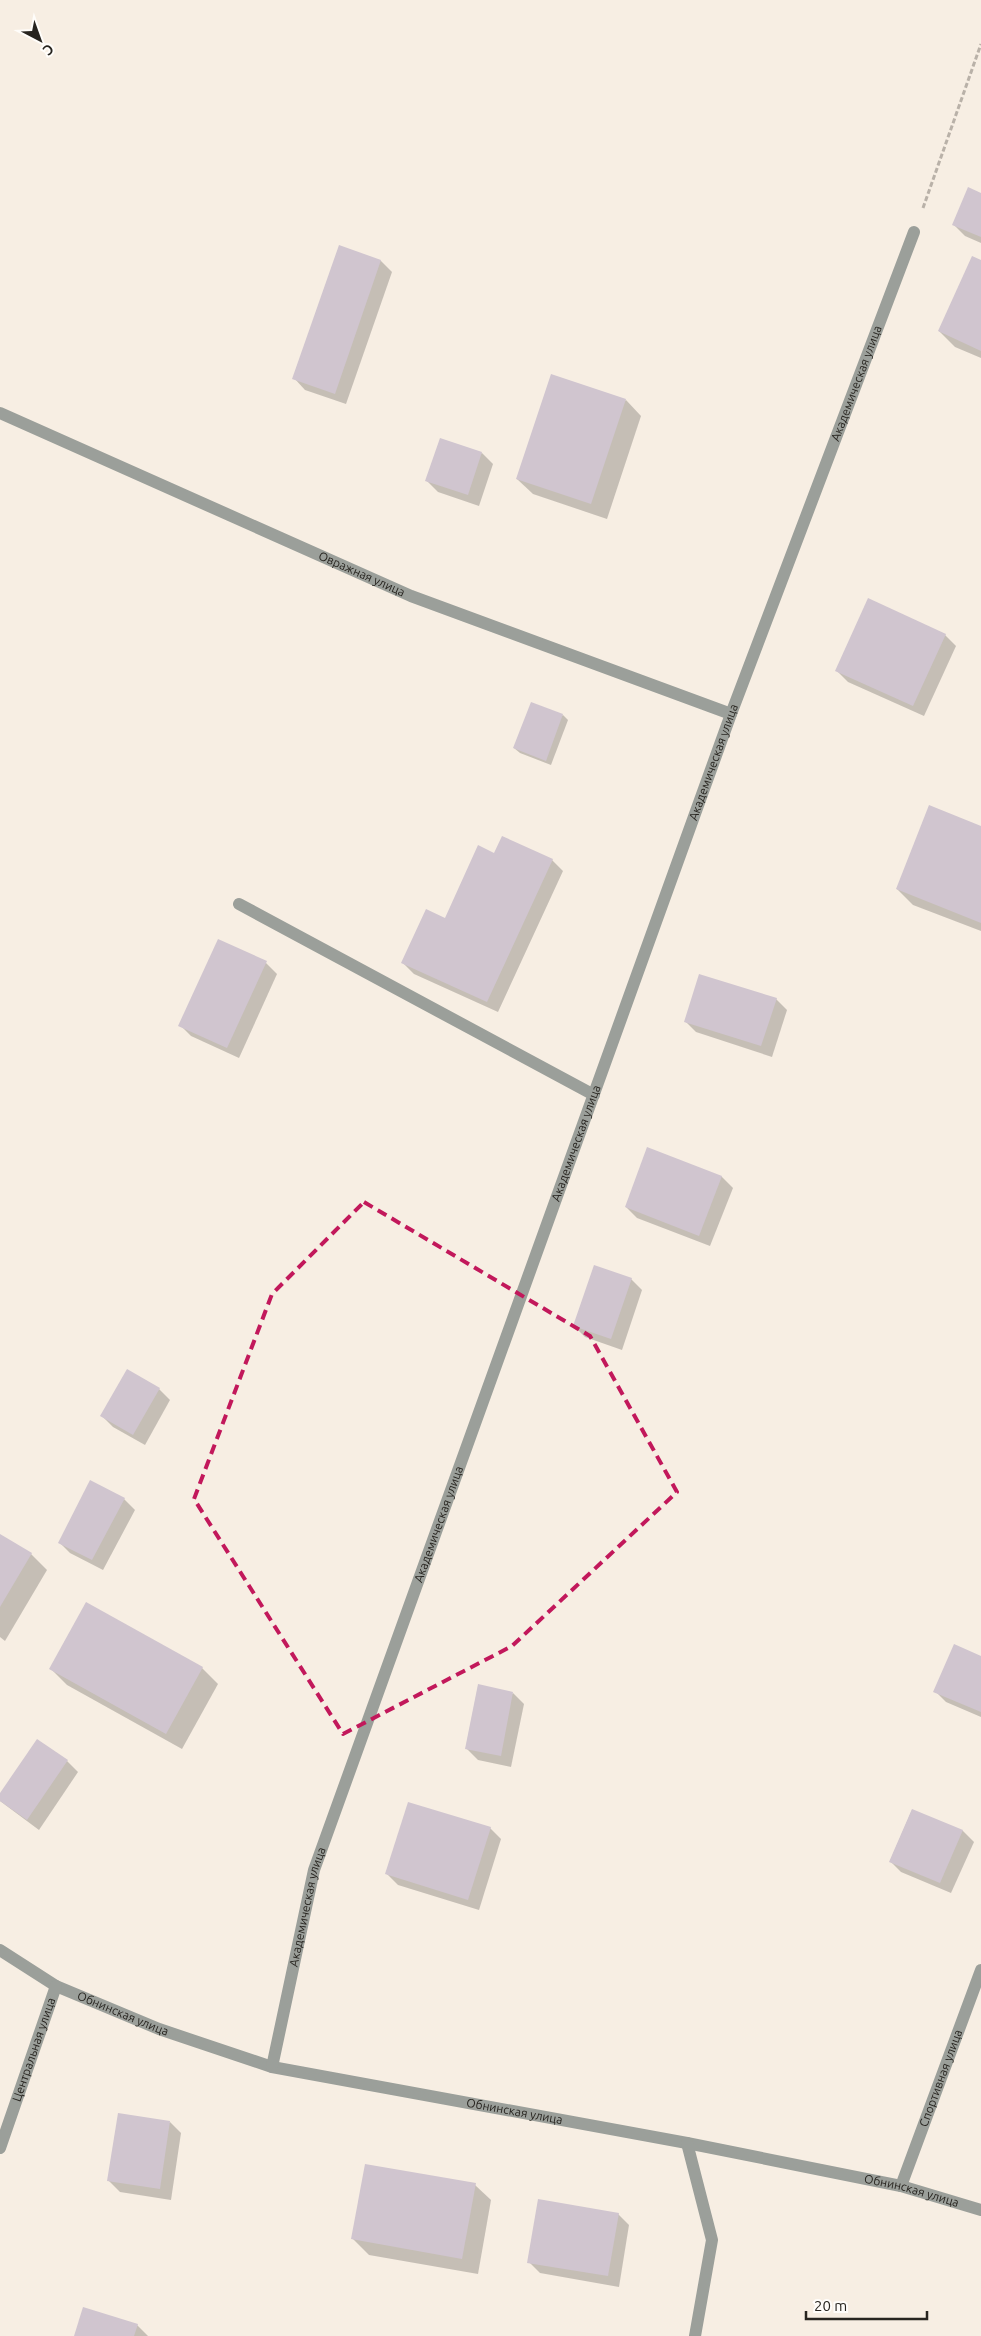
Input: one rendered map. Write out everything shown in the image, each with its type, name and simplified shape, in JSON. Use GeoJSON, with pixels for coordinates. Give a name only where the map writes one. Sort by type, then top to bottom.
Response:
{"type":"FeatureCollection","features":[{"type":"Feature","properties":{"kind":"street","name":"Академическая улица"},"geometry":{"type":"LineString","coordinates":[[272,2066],[314,1870],[732,714],[914,232]]}},
{"type":"Feature","properties":{"kind":"street","name":"Овражная улица"},"geometry":{"type":"LineString","coordinates":[[0,413],[411,596],[732,714]]}},
{"type":"Feature","properties":{"kind":"street"},"geometry":{"type":"LineString","coordinates":[[239,904],[594,1094]]}},
{"type":"Feature","properties":{"kind":"street","name":"Центральная улица"},"geometry":{"type":"LineString","coordinates":[[0,1950],[56,1986],[0,2148]]}},
{"type":"Feature","properties":{"kind":"street","name":"Спортивная улица"},"geometry":{"type":"LineString","coordinates":[[901,2186],[981,1970]]}},
{"type":"Feature","properties":{"kind":"street","name":"Обнинская улица"},"geometry":{"type":"LineString","coordinates":[[56,1986],[159,2029],[272,2066],[686,2143],[901,2186],[981,2210]]}},
{"type":"Feature","properties":{"kind":"street"},"geometry":{"type":"LineString","coordinates":[[686,2143],[712,2240],[695,2336]]}},
{"type":"Feature","properties":{"kind":"path"},"geometry":{"type":"LineString","coordinates":[[914,232],[981,44]]}},
{"type":"Feature","properties":{"kind":"highlighted area"},"geometry":{"type":"Polygon","coordinates":[[[364,1202],[590,1336],[677,1492],[512,1646],[343,1734],[194,1499],[272,1294],[364,1202]]]}},
{"type":"Feature","properties":{"kind":"building"},"geometry":{"type":"Polygon","coordinates":[[[968,187],[981,193],[981,237],[952,225],[968,187]]]}},
{"type":"Feature","properties":{"kind":"building"},"geometry":{"type":"Polygon","coordinates":[[[339,245],[381,260],[335,394],[292,379],[339,245]]]}},
{"type":"Feature","properties":{"kind":"building"},"geometry":{"type":"Polygon","coordinates":[[[972,256],[981,260],[981,351],[938,331],[972,256]]]}},
{"type":"Feature","properties":{"kind":"building"},"geometry":{"type":"Polygon","coordinates":[[[551,374],[626,399],[591,504],[516,479],[551,374]]]}},
{"type":"Feature","properties":{"kind":"building"},"geometry":{"type":"Polygon","coordinates":[[[440,438],[482,452],[468,495],[425,481],[440,438]]]}},
{"type":"Feature","properties":{"kind":"building"},"geometry":{"type":"Polygon","coordinates":[[[868,598],[946,634],[913,706],[835,671],[868,598]]]}},
{"type":"Feature","properties":{"kind":"building"},"geometry":{"type":"Polygon","coordinates":[[[531,702],[563,714],[546,761],[513,748],[531,702]]]}},
{"type":"Feature","properties":{"kind":"building"},"geometry":{"type":"Polygon","coordinates":[[[929,805],[981,826],[981,923],[896,889],[929,805]]]}},
{"type":"Feature","properties":{"kind":"building"},"geometry":{"type":"Polygon","coordinates":[[[502,836],[553,859],[487,1002],[401,963],[426,909],[445,918],[478,845],[494,853],[502,836]]]}},
{"type":"Feature","properties":{"kind":"building"},"geometry":{"type":"Polygon","coordinates":[[[218,939],[267,961],[227,1048],[178,1026],[218,939]]]}},
{"type":"Feature","properties":{"kind":"building"},"geometry":{"type":"Polygon","coordinates":[[[699,974],[777,998],[761,1046],[684,1022],[699,974]]]}},
{"type":"Feature","properties":{"kind":"building"},"geometry":{"type":"Polygon","coordinates":[[[647,1147],[722,1176],[699,1236],[625,1207],[647,1147]]]}},
{"type":"Feature","properties":{"kind":"building"},"geometry":{"type":"Polygon","coordinates":[[[594,1265],[632,1278],[611,1339],[573,1326],[594,1265]]]}},
{"type":"Feature","properties":{"kind":"building"},"geometry":{"type":"Polygon","coordinates":[[[127,1369],[160,1388],[133,1435],[100,1416],[127,1369]]]}},
{"type":"Feature","properties":{"kind":"building"},"geometry":{"type":"Polygon","coordinates":[[[90,1480],[125,1498],[92,1560],[58,1543],[90,1480]]]}},
{"type":"Feature","properties":{"kind":"building"},"geometry":{"type":"Polygon","coordinates":[[[0,1534],[32,1553],[0,1607],[0,1534]]]}},
{"type":"Feature","properties":{"kind":"building"},"geometry":{"type":"Polygon","coordinates":[[[86,1602],[203,1667],[166,1734],[49,1669],[86,1602]]]}},
{"type":"Feature","properties":{"kind":"building"},"geometry":{"type":"Polygon","coordinates":[[[954,1644],[981,1656],[981,1712],[933,1692],[954,1644]]]}},
{"type":"Feature","properties":{"kind":"building"},"geometry":{"type":"Polygon","coordinates":[[[478,1684],[513,1692],[501,1756],[465,1749],[478,1684]]]}},
{"type":"Feature","properties":{"kind":"building"},"geometry":{"type":"Polygon","coordinates":[[[37,1739],[68,1760],[27,1820],[0,1801],[0,1793],[37,1739]]]}},
{"type":"Feature","properties":{"kind":"building"},"geometry":{"type":"Polygon","coordinates":[[[408,1802],[491,1827],[468,1900],[385,1874],[408,1802]]]}},
{"type":"Feature","properties":{"kind":"building"},"geometry":{"type":"Polygon","coordinates":[[[912,1809],[963,1830],[940,1883],[889,1862],[912,1809]]]}},
{"type":"Feature","properties":{"kind":"building"},"geometry":{"type":"Polygon","coordinates":[[[118,2113],[170,2121],[160,2189],[107,2181],[118,2113]]]}},
{"type":"Feature","properties":{"kind":"building"},"geometry":{"type":"Polygon","coordinates":[[[365,2164],[476,2183],[462,2259],[351,2239],[365,2164]]]}},
{"type":"Feature","properties":{"kind":"building"},"geometry":{"type":"Polygon","coordinates":[[[538,2199],[619,2213],[608,2276],[527,2263],[538,2199]]]}},
{"type":"Feature","properties":{"kind":"building"},"geometry":{"type":"Polygon","coordinates":[[[83,2307],[138,2324],[134,2336],[74,2336],[83,2307]]]}}]}
